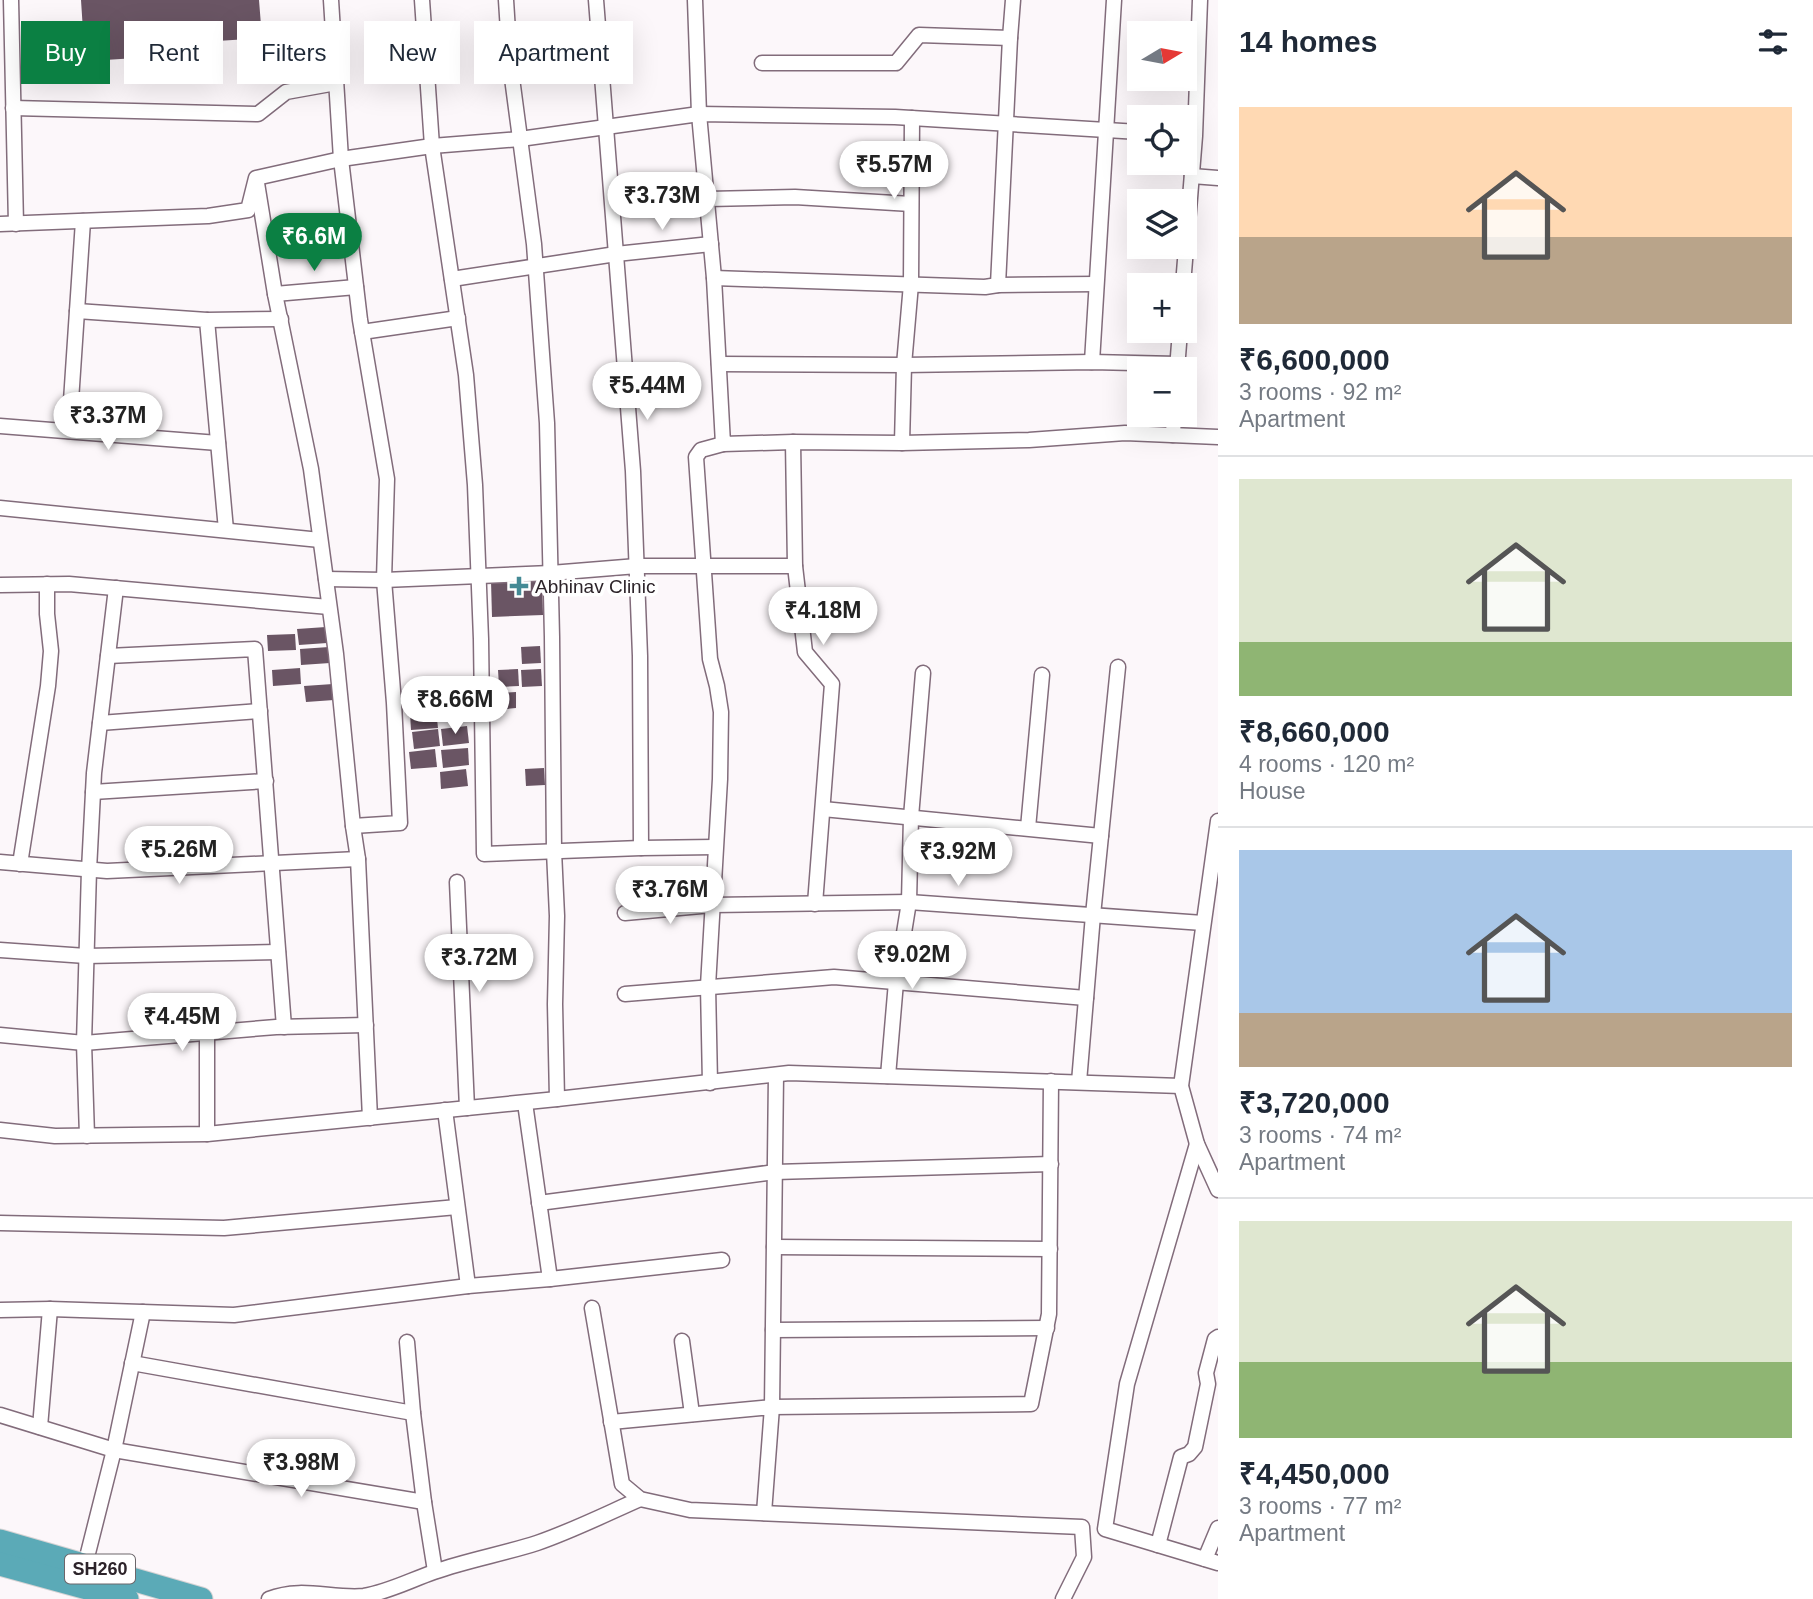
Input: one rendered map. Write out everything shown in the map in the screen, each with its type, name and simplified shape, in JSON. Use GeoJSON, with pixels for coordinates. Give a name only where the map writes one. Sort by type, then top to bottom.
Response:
{"type":"FeatureCollection","features":[{"type":"Feature","properties":{"kind":"highway","name":"SH260"},"geometry":{"type":"LineString","coordinates":[[0,1541],[201,1599]]}},
{"type":"Feature","properties":{"kind":"highway","name":"SH260"},"geometry":{"type":"LineString","coordinates":[[0,1564],[127,1599]]}},
{"type":"Feature","properties":{"kind":"street"},"geometry":{"type":"LineString","coordinates":[[11,0],[16,224]]}},
{"type":"Feature","properties":{"kind":"street"},"geometry":{"type":"LineString","coordinates":[[331,0],[332,21]]}},
{"type":"Feature","properties":{"kind":"street"},"geometry":{"type":"LineString","coordinates":[[422,0],[432,146],[466,375],[474,471],[482,679],[484,854],[715,847]]}},
{"type":"Feature","properties":{"kind":"street"},"geometry":{"type":"LineString","coordinates":[[506,0],[510,63],[535,265],[547,423],[558,1100]]}},
{"type":"Feature","properties":{"kind":"street"},"geometry":{"type":"LineString","coordinates":[[596,0],[633,471],[640,656],[641,848]]}},
{"type":"Feature","properties":{"kind":"street"},"geometry":{"type":"LineString","coordinates":[[695,0],[699,114],[715,278],[723,444]]}},
{"type":"Feature","properties":{"kind":"street"},"geometry":{"type":"LineString","coordinates":[[999,285],[1013,0]]}},
{"type":"Feature","properties":{"kind":"street"},"geometry":{"type":"LineString","coordinates":[[1092,362],[1114,0]]}},
{"type":"Feature","properties":{"kind":"street"},"geometry":{"type":"LineString","coordinates":[[1192,105],[1200,0]]}},
{"type":"Feature","properties":{"kind":"street"},"geometry":{"type":"LineString","coordinates":[[762,63],[895,62],[919,35],[1010,38]]}},
{"type":"Feature","properties":{"kind":"street"},"geometry":{"type":"LineString","coordinates":[[13,108],[258,114],[286,92],[330,84]]}},
{"type":"Feature","properties":{"kind":"street"},"geometry":{"type":"LineString","coordinates":[[336,84],[341,159],[356,287],[387,480],[384,580],[400,823],[353,826]]}},
{"type":"Feature","properties":{"kind":"street"},"geometry":{"type":"LineString","coordinates":[[256,178],[341,159],[432,146],[520,139],[699,114],[912,118],[1127,131]]}},
{"type":"Feature","properties":{"kind":"street"},"geometry":{"type":"LineString","coordinates":[[902,443],[904,366],[911,284],[912,118]]}},
{"type":"Feature","properties":{"kind":"street"},"geometry":{"type":"LineString","coordinates":[[1184,273],[1192,176],[1218,178]]}},
{"type":"Feature","properties":{"kind":"street"},"geometry":{"type":"LineString","coordinates":[[0,224],[208,216],[248,210],[256,178]]}},
{"type":"Feature","properties":{"kind":"street"},"geometry":{"type":"LineString","coordinates":[[256,178],[275,294],[311,469],[336,654],[358,859],[370,1118]]}},
{"type":"Feature","properties":{"kind":"street"},"geometry":{"type":"LineString","coordinates":[[708,199],[795,197],[911,204]]}},
{"type":"Feature","properties":{"kind":"street"},"geometry":{"type":"LineString","coordinates":[[69,431],[83,221]]}},
{"type":"Feature","properties":{"kind":"street"},"geometry":{"type":"LineString","coordinates":[[452,279],[616,254],[711,244]]}},
{"type":"Feature","properties":{"kind":"street"},"geometry":{"type":"LineString","coordinates":[[715,278],[985,287],[1096,284]]}},
{"type":"Feature","properties":{"kind":"street"},"geometry":{"type":"LineString","coordinates":[[275,294],[356,287]]}},
{"type":"Feature","properties":{"kind":"street"},"geometry":{"type":"LineString","coordinates":[[77,311],[207,320],[281,319]]}},
{"type":"Feature","properties":{"kind":"street"},"geometry":{"type":"LineString","coordinates":[[362,332],[458,318]]}},
{"type":"Feature","properties":{"kind":"street"},"geometry":{"type":"LineString","coordinates":[[207,320],[226,530]]}},
{"type":"Feature","properties":{"kind":"street"},"geometry":{"type":"LineString","coordinates":[[719,364],[904,366],[1127,364]]}},
{"type":"Feature","properties":{"kind":"street"},"geometry":{"type":"LineString","coordinates":[[0,426],[218,443]]}},
{"type":"Feature","properties":{"kind":"street"},"geometry":{"type":"LineString","coordinates":[[1173,427],[1173,435]]}},
{"type":"Feature","properties":{"kind":"street"},"geometry":{"type":"LineString","coordinates":[[709,1083],[708,986],[720,779],[721,712],[710,659],[696,457],[701,450],[723,444],[1029,440],[1125,433],[1218,437]]}},
{"type":"Feature","properties":{"kind":"street"},"geometry":{"type":"LineString","coordinates":[[793,442],[795,566],[805,652],[832,684],[816,904]]}},
{"type":"Feature","properties":{"kind":"street"},"geometry":{"type":"LineString","coordinates":[[0,508],[320,540]]}},
{"type":"Feature","properties":{"kind":"street"},"geometry":{"type":"LineString","coordinates":[[326,579],[384,580],[551,573],[637,566],[795,566]]}},
{"type":"Feature","properties":{"kind":"street"},"geometry":{"type":"LineString","coordinates":[[20,864],[49,674],[51,651],[47,584]]}},
{"type":"Feature","properties":{"kind":"street"},"geometry":{"type":"LineString","coordinates":[[0,585],[69,584],[329,607]]}},
{"type":"Feature","properties":{"kind":"street"},"geometry":{"type":"LineString","coordinates":[[87,1136],[86,956],[93,792],[116,588]]}},
{"type":"Feature","properties":{"kind":"street"},"geometry":{"type":"LineString","coordinates":[[108,656],[255,649],[284,1027]]}},
{"type":"Feature","properties":{"kind":"street"},"geometry":{"type":"LineString","coordinates":[[1079,1082],[1118,667]]}},
{"type":"Feature","properties":{"kind":"street"},"geometry":{"type":"LineString","coordinates":[[888,1076],[895,982],[909,902],[911,817],[923,673]]}},
{"type":"Feature","properties":{"kind":"street"},"geometry":{"type":"LineString","coordinates":[[1028,828],[1042,675]]}},
{"type":"Feature","properties":{"kind":"street"},"geometry":{"type":"LineString","coordinates":[[100,723],[260,711]]}},
{"type":"Feature","properties":{"kind":"street"},"geometry":{"type":"LineString","coordinates":[[93,792],[266,781]]}},
{"type":"Feature","properties":{"kind":"street"},"geometry":{"type":"LineString","coordinates":[[822,809],[1101,836]]}},
{"type":"Feature","properties":{"kind":"street"},"geometry":{"type":"LineString","coordinates":[[1218,821],[1181,1086],[1197,1144],[1218,1190]]}},
{"type":"Feature","properties":{"kind":"street"},"geometry":{"type":"LineString","coordinates":[[0,862],[107,872],[358,859]]}},
{"type":"Feature","properties":{"kind":"street"},"geometry":{"type":"LineString","coordinates":[[457,882],[467,1108]]}},
{"type":"Feature","properties":{"kind":"street"},"geometry":{"type":"LineString","coordinates":[[625,913],[712,905],[909,902],[1203,923]]}},
{"type":"Feature","properties":{"kind":"street"},"geometry":{"type":"LineString","coordinates":[[0,950],[86,956],[278,952]]}},
{"type":"Feature","properties":{"kind":"street"},"geometry":{"type":"LineString","coordinates":[[625,994],[834,977],[1086,998]]}},
{"type":"Feature","properties":{"kind":"street"},"geometry":{"type":"LineString","coordinates":[[0,1035],[85,1043],[284,1027],[366,1025]]}},
{"type":"Feature","properties":{"kind":"street"},"geometry":{"type":"LineString","coordinates":[[207,1033],[208,1134]]}},
{"type":"Feature","properties":{"kind":"street"},"geometry":{"type":"LineString","coordinates":[[0,1130],[55,1136],[208,1134],[558,1100],[789,1073],[1181,1086]]}},
{"type":"Feature","properties":{"kind":"street"},"geometry":{"type":"LineString","coordinates":[[764,1513],[772,1407],[776,1075]]}},
{"type":"Feature","properties":{"kind":"street"},"geometry":{"type":"LineString","coordinates":[[611,1422],[772,1407],[1031,1404],[1049,1314],[1051,1081]]}},
{"type":"Feature","properties":{"kind":"street"},"geometry":{"type":"LineString","coordinates":[[525,1103],[550,1279]]}},
{"type":"Feature","properties":{"kind":"street"},"geometry":{"type":"LineString","coordinates":[[445,1110],[468,1286]]}},
{"type":"Feature","properties":{"kind":"street"},"geometry":{"type":"LineString","coordinates":[[1105,1529],[1127,1384],[1197,1144]]}},
{"type":"Feature","properties":{"kind":"street"},"geometry":{"type":"LineString","coordinates":[[539,1203],[775,1172],[1051,1164]]}},
{"type":"Feature","properties":{"kind":"street"},"geometry":{"type":"LineString","coordinates":[[0,1223],[224,1228],[457,1207]]}},
{"type":"Feature","properties":{"kind":"street"},"geometry":{"type":"LineString","coordinates":[[774,1247],[1050,1249]]}},
{"type":"Feature","properties":{"kind":"street"},"geometry":{"type":"LineString","coordinates":[[0,1310],[234,1315],[468,1286],[722,1260]]}},
{"type":"Feature","properties":{"kind":"street"},"geometry":{"type":"LineString","coordinates":[[592,1308],[622,1484],[640,1499],[690,1510],[1105,1529],[1212,1561],[1218,1528]]}},
{"type":"Feature","properties":{"kind":"street"},"geometry":{"type":"LineString","coordinates":[[40,1427],[50,1310]]}},
{"type":"Feature","properties":{"kind":"street"},"geometry":{"type":"LineString","coordinates":[[85,1565],[114,1450],[143,1312]]}},
{"type":"Feature","properties":{"kind":"street"},"geometry":{"type":"LineString","coordinates":[[773,1330],[1046,1328]]}},
{"type":"Feature","properties":{"kind":"street"},"geometry":{"type":"LineString","coordinates":[[1158,1545],[1181,1457],[1189,1454],[1195,1447],[1208,1384],[1206,1373],[1215,1339],[1218,1337]]}},
{"type":"Feature","properties":{"kind":"street"},"geometry":{"type":"LineString","coordinates":[[682,1341],[692,1415]]}},
{"type":"Feature","properties":{"kind":"street"},"geometry":{"type":"LineString","coordinates":[[407,1342],[413,1413],[435,1571]]}},
{"type":"Feature","properties":{"kind":"street"},"geometry":{"type":"LineString","coordinates":[[132,1363],[413,1413]]}},
{"type":"Feature","properties":{"kind":"street"},"geometry":{"type":"LineString","coordinates":[[0,1415],[114,1450],[424,1502]]}},
{"type":"Feature","properties":{"kind":"street"},"geometry":{"type":"LineString","coordinates":[[269,1599],[299,1592],[339,1598],[388,1590],[435,1571],[538,1542],[640,1499]]}},
{"type":"Feature","properties":{"kind":"street"},"geometry":{"type":"LineString","coordinates":[[1063,1599],[1084,1557],[1082,1527]]}},
{"type":"Feature","properties":{"kind":"building"},"geometry":{"type":"Polygon","coordinates":[[[81,0],[259,0],[261,21],[237,21],[237,40],[223,41],[223,21],[124,21],[124,59],[110,60],[110,21],[82,21],[81,0]]]}},
{"type":"Feature","properties":{"kind":"building"},"geometry":{"type":"Polygon","coordinates":[[[542,579],[543,615],[492,617],[491,581],[542,579]]]}},
{"type":"Feature","properties":{"kind":"building"},"geometry":{"type":"Polygon","coordinates":[[[326,627],[327,643],[299,645],[297,629],[326,627]]]}},
{"type":"Feature","properties":{"kind":"building"},"geometry":{"type":"Polygon","coordinates":[[[295,634],[296,650],[268,651],[267,635],[295,634]]]}},
{"type":"Feature","properties":{"kind":"building"},"geometry":{"type":"Polygon","coordinates":[[[540,646],[541,663],[522,664],[521,647],[540,646]]]}},
{"type":"Feature","properties":{"kind":"building"},"geometry":{"type":"Polygon","coordinates":[[[329,647],[330,663],[301,665],[300,649],[329,647]]]}},
{"type":"Feature","properties":{"kind":"building"},"geometry":{"type":"Polygon","coordinates":[[[300,668],[301,684],[273,686],[272,670],[300,668]]]}},
{"type":"Feature","properties":{"kind":"building"},"geometry":{"type":"Polygon","coordinates":[[[518,669],[519,686],[499,687],[498,670],[518,669]]]}},
{"type":"Feature","properties":{"kind":"building"},"geometry":{"type":"Polygon","coordinates":[[[541,669],[542,686],[522,687],[521,670],[541,669]]]}},
{"type":"Feature","properties":{"kind":"building"},"geometry":{"type":"Polygon","coordinates":[[[333,684],[334,700],[306,702],[304,686],[333,684]]]}},
{"type":"Feature","properties":{"kind":"building"},"geometry":{"type":"Polygon","coordinates":[[[516,692],[516,708],[497,710],[496,693],[516,692]]]}},
{"type":"Feature","properties":{"kind":"building"},"geometry":{"type":"Polygon","coordinates":[[[436,710],[438,728],[411,730],[410,713],[436,710]]]}},
{"type":"Feature","properties":{"kind":"building"},"geometry":{"type":"Polygon","coordinates":[[[467,726],[469,743],[443,746],[441,729],[467,726]]]}},
{"type":"Feature","properties":{"kind":"building"},"geometry":{"type":"Polygon","coordinates":[[[438,729],[440,746],[414,749],[412,732],[438,729]]]}},
{"type":"Feature","properties":{"kind":"building"},"geometry":{"type":"Polygon","coordinates":[[[468,748],[469,765],[443,768],[441,750],[468,748]]]}},
{"type":"Feature","properties":{"kind":"building"},"geometry":{"type":"Polygon","coordinates":[[[435,749],[437,767],[411,769],[409,752],[435,749]]]}},
{"type":"Feature","properties":{"kind":"building"},"geometry":{"type":"Polygon","coordinates":[[[544,768],[545,785],[526,786],[525,769],[544,768]]]}},
{"type":"Feature","properties":{"kind":"building"},"geometry":{"type":"Polygon","coordinates":[[[466,769],[468,786],[441,789],[440,772],[466,769]]]}},
{"type":"Feature","properties":{"kind":"place","name":"Abhinav Clinic"},"geometry":{"type":"Point","coordinates":[519,586]}}]}
